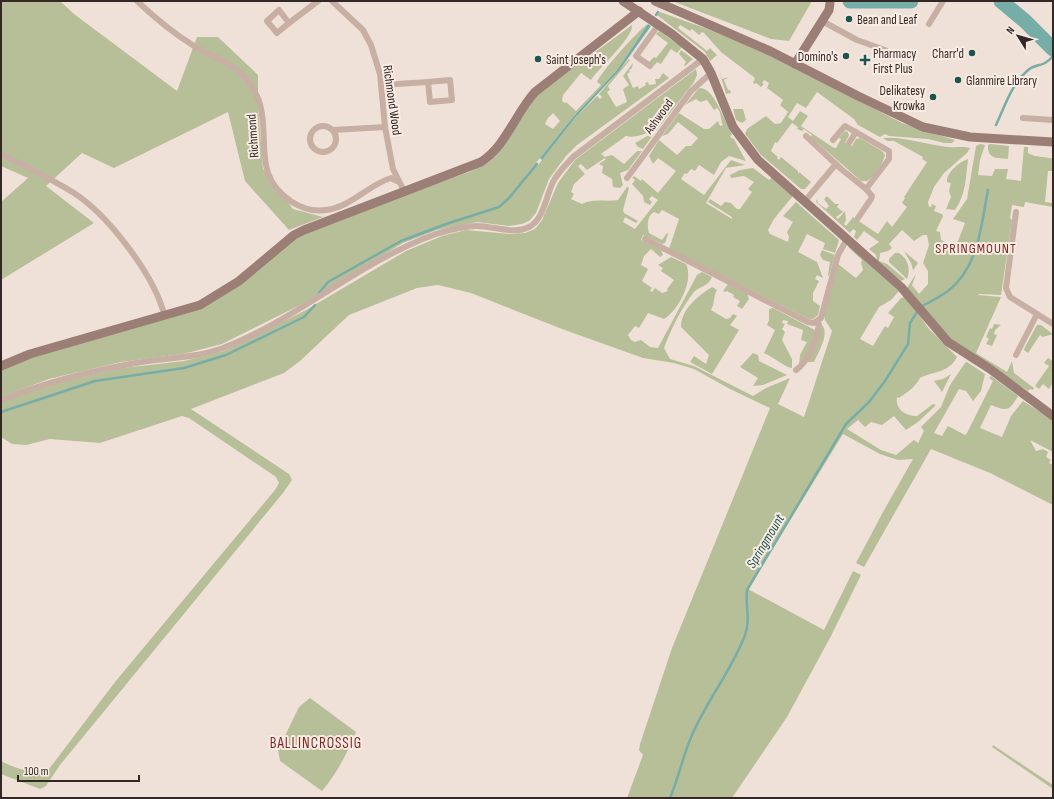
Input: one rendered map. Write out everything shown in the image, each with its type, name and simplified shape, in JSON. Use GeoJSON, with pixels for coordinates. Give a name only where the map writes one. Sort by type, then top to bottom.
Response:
{"type":"FeatureCollection","features":[{"type":"Feature","properties":{"kind":"main road"},"geometry":{"type":"LineString","coordinates":[[623,1],[659,24],[703,59],[711,73],[728,116],[749,150],[901,287],[948,342],[990,369],[1053,416]]}},
{"type":"Feature","properties":{"kind":"main road"},"geometry":{"type":"LineString","coordinates":[[655,1],[722,29],[879,107],[923,127],[970,137],[1053,142]]}},
{"type":"Feature","properties":{"kind":"main road"},"geometry":{"type":"LineString","coordinates":[[795,64],[829,10],[831,2]]}},
{"type":"Feature","properties":{"kind":"main road"},"geometry":{"type":"LineString","coordinates":[[801,53],[804,44],[825,9],[831,2]]}},
{"type":"Feature","properties":{"kind":"main road"},"geometry":{"type":"LineString","coordinates":[[1,366],[30,354],[164,314],[200,305],[239,281],[294,235],[404,191],[467,168],[487,158],[501,144],[521,109],[535,92],[639,11]]}},
{"type":"Feature","properties":{"kind":"street","name":"Richmond"},"geometry":{"type":"LineString","coordinates":[[137,1],[174,32],[233,68],[245,78],[260,103],[264,161],[268,176],[275,187],[286,199],[300,208],[313,211],[327,210],[342,206],[381,181],[391,178],[399,182]]}},
{"type":"Feature","properties":{"kind":"street"},"geometry":{"type":"LineString","coordinates":[[289,23],[318,1]]}},
{"type":"Feature","properties":{"kind":"street","name":"Richmond Wood"},"geometry":{"type":"LineString","coordinates":[[332,1],[363,30],[372,45],[382,85],[386,127],[393,169],[404,191]]}},
{"type":"Feature","properties":{"kind":"street"},"geometry":{"type":"LineString","coordinates":[[929,24],[942,3]]}},
{"type":"Feature","properties":{"kind":"street"},"geometry":{"type":"LineString","coordinates":[[822,21],[857,40],[885,50]]}},
{"type":"Feature","properties":{"kind":"street"},"geometry":{"type":"LineString","coordinates":[[650,66],[636,56],[659,24]]}},
{"type":"Feature","properties":{"kind":"street"},"geometry":{"type":"LineString","coordinates":[[1,400],[66,378],[129,364],[204,354],[223,348],[278,322],[405,247],[437,234],[454,229],[476,226],[509,230],[529,227],[536,222],[542,212],[553,183],[561,169],[573,157],[703,59]]}},
{"type":"Feature","properties":{"kind":"street","name":"Ashwood"},"geometry":{"type":"LineString","coordinates":[[627,178],[691,91],[711,73]]}},
{"type":"Feature","properties":{"kind":"street"},"geometry":{"type":"LineString","coordinates":[[382,85],[450,80],[452,100],[430,102],[428,82]]}},
{"type":"Feature","properties":{"kind":"street"},"geometry":{"type":"LineString","coordinates":[[1023,118],[1053,120]]}},
{"type":"Feature","properties":{"kind":"street"},"geometry":{"type":"LineString","coordinates":[[333,130],[336,139],[333,147],[325,152],[320,152],[313,147],[309,139],[314,128],[322,125],[333,130],[386,127]]}},
{"type":"Feature","properties":{"kind":"street"},"geometry":{"type":"LineString","coordinates":[[833,140],[845,126],[886,148],[890,155],[889,159],[866,189]]}},
{"type":"Feature","properties":{"kind":"street"},"geometry":{"type":"LineString","coordinates":[[849,143],[856,132]]}},
{"type":"Feature","properties":{"kind":"street"},"geometry":{"type":"LineString","coordinates":[[806,136],[872,196],[858,218]]}},
{"type":"Feature","properties":{"kind":"street"},"geometry":{"type":"LineString","coordinates":[[1,154],[75,194],[108,225],[127,244],[139,262],[164,314]]}},
{"type":"Feature","properties":{"kind":"street"},"geometry":{"type":"LineString","coordinates":[[805,201],[836,164]]}},
{"type":"Feature","properties":{"kind":"street"},"geometry":{"type":"LineString","coordinates":[[1016,212],[1006,288],[1007,293],[1010,297],[1053,324]]}},
{"type":"Feature","properties":{"kind":"street"},"geometry":{"type":"LineString","coordinates":[[645,239],[808,322],[817,322],[821,318],[838,255],[847,239]]}},
{"type":"Feature","properties":{"kind":"street"},"geometry":{"type":"LineString","coordinates":[[1016,355],[1037,314]]}},
{"type":"Feature","properties":{"kind":"street"},"geometry":{"type":"LineString","coordinates":[[796,370],[801,366],[809,352],[818,330],[819,324],[817,322]]}},
{"type":"Feature","properties":{"kind":"green space"},"geometry":{"type":"Polygon","coordinates":[[[1,1],[60,1],[74,14],[177,91],[197,37],[218,37],[258,75],[258,106],[263,169],[293,209],[323,217],[289,230],[245,181],[228,112],[114,168],[82,153],[46,186],[94,223],[1,280],[1,202],[28,178],[1,166],[1,1]]]}},
{"type":"Feature","properties":{"kind":"green space"},"geometry":{"type":"Polygon","coordinates":[[[672,1],[812,1],[789,41],[771,39],[672,1]]]}},
{"type":"Feature","properties":{"kind":"green space"},"geometry":{"type":"Polygon","coordinates":[[[660,12],[710,30],[768,54],[902,123],[955,140],[952,143],[944,143],[928,139],[889,136],[885,134],[880,137],[858,125],[854,119],[817,92],[806,108],[797,103],[788,117],[793,121],[800,111],[808,116],[801,126],[834,148],[836,148],[841,139],[839,138],[844,132],[847,131],[849,135],[845,143],[852,146],[856,139],[860,138],[882,151],[885,155],[880,166],[872,177],[867,181],[861,181],[811,137],[812,135],[804,129],[802,131],[797,129],[798,127],[792,123],[777,143],[775,142],[771,151],[778,157],[777,158],[779,160],[781,157],[798,171],[798,174],[799,172],[811,182],[805,189],[801,189],[761,155],[745,134],[747,129],[766,116],[775,124],[781,123],[788,112],[780,105],[783,100],[767,88],[769,83],[764,80],[762,83],[764,84],[761,87],[756,83],[753,83],[755,78],[721,52],[704,33],[702,32],[699,35],[692,29],[690,31],[680,25],[678,28],[707,51],[710,48],[717,55],[710,61],[705,52],[657,15],[660,12]]]}},
{"type":"Feature","properties":{"kind":"green space"},"geometry":{"type":"Polygon","coordinates":[[[648,24],[617,70],[573,117],[536,163],[538,165],[575,118],[597,96],[600,99],[602,97],[599,94],[629,59],[630,60],[608,86],[610,90],[607,92],[616,107],[627,102],[623,89],[629,85],[623,76],[633,63],[632,68],[629,70],[630,72],[627,74],[633,88],[638,86],[639,89],[648,82],[649,85],[656,84],[655,79],[659,79],[663,73],[669,78],[577,145],[566,156],[549,179],[536,213],[529,221],[522,224],[509,226],[477,222],[437,230],[403,243],[302,304],[222,344],[183,354],[121,362],[49,379],[1,397],[1,369],[11,364],[201,307],[296,237],[406,194],[469,172],[488,163],[496,156],[538,94],[632,25],[631,30],[622,45],[591,80],[581,73],[563,95],[562,101],[565,103],[566,102],[576,111],[601,85],[597,82],[612,61],[648,24]],[[553,113],[545,124],[553,129],[560,121],[553,113]]]}},
{"type":"Feature","properties":{"kind":"green space"},"geometry":{"type":"Polygon","coordinates":[[[659,31],[682,47],[677,53],[671,49],[661,64],[657,62],[654,66],[649,62],[654,57],[656,58],[668,43],[656,34],[659,31]]]}},
{"type":"Feature","properties":{"kind":"green space"},"geometry":{"type":"Polygon","coordinates":[[[681,50],[693,59],[685,66],[684,65],[686,62],[679,54],[681,50]]]}},
{"type":"Feature","properties":{"kind":"green space"},"geometry":{"type":"Polygon","coordinates":[[[696,69],[697,75],[694,82],[656,131],[634,137],[626,136],[601,154],[605,157],[612,155],[624,164],[637,151],[642,151],[628,170],[620,173],[623,185],[620,188],[613,187],[612,179],[602,173],[603,166],[599,164],[606,159],[605,158],[587,170],[581,164],[578,166],[585,174],[574,184],[571,192],[574,194],[571,199],[582,204],[595,201],[618,200],[627,187],[629,188],[623,210],[624,213],[638,221],[636,223],[625,217],[623,222],[635,229],[658,200],[652,196],[649,199],[652,202],[650,205],[644,202],[643,196],[632,184],[635,180],[632,178],[634,176],[641,181],[642,179],[658,193],[676,171],[658,158],[653,164],[649,156],[659,140],[677,155],[686,146],[691,146],[698,138],[678,122],[668,134],[662,136],[679,113],[704,129],[709,129],[718,121],[720,126],[723,125],[719,110],[717,108],[714,110],[707,100],[700,102],[696,99],[685,105],[699,88],[710,93],[714,99],[732,134],[730,137],[734,139],[746,161],[729,156],[721,162],[714,175],[699,165],[695,171],[691,169],[687,174],[685,173],[681,179],[704,195],[731,160],[745,165],[726,168],[706,203],[732,219],[732,217],[708,202],[710,199],[721,206],[725,202],[731,203],[737,209],[740,209],[752,192],[748,189],[754,182],[744,176],[731,178],[730,175],[740,170],[753,168],[769,180],[772,177],[792,194],[792,197],[774,219],[768,230],[770,234],[788,242],[789,237],[787,232],[793,222],[783,216],[796,202],[839,240],[835,253],[823,249],[825,243],[807,234],[798,252],[817,262],[823,278],[817,275],[815,279],[819,281],[813,293],[813,301],[820,306],[818,315],[813,319],[809,319],[669,249],[679,219],[662,210],[659,214],[654,212],[648,221],[649,233],[662,240],[667,233],[668,234],[665,243],[662,244],[643,235],[641,240],[661,250],[663,255],[660,257],[651,249],[644,256],[641,265],[648,269],[642,281],[652,288],[650,291],[652,292],[655,288],[662,293],[668,291],[667,289],[674,280],[661,271],[663,268],[658,265],[671,257],[686,264],[688,271],[687,286],[680,302],[670,315],[664,319],[648,313],[639,328],[635,326],[628,335],[631,340],[635,342],[641,340],[650,347],[658,348],[697,275],[702,272],[712,277],[706,285],[694,292],[677,319],[664,348],[670,359],[694,366],[753,396],[766,388],[790,378],[778,404],[804,417],[832,331],[825,320],[824,315],[838,264],[856,278],[863,270],[861,263],[862,260],[848,247],[849,246],[899,291],[891,300],[879,307],[860,339],[873,346],[885,326],[888,328],[894,317],[888,313],[901,298],[904,297],[912,305],[929,329],[957,357],[950,366],[941,371],[920,378],[908,391],[899,398],[897,397],[897,402],[900,409],[913,416],[917,416],[933,404],[936,405],[918,422],[906,430],[894,416],[882,425],[871,422],[865,427],[858,420],[847,429],[881,450],[896,455],[914,440],[918,443],[924,431],[921,427],[941,407],[950,385],[967,362],[985,374],[981,391],[973,401],[966,391],[959,389],[934,433],[942,436],[948,426],[965,435],[967,433],[993,381],[989,378],[991,376],[1018,396],[1012,405],[1007,409],[991,405],[980,428],[1002,437],[1011,416],[1023,401],[1053,420],[1053,452],[1030,440],[1036,451],[1043,449],[1048,452],[1046,457],[1051,460],[1049,463],[1053,465],[1053,505],[990,473],[931,449],[864,567],[856,563],[913,459],[898,460],[880,454],[843,434],[748,589],[824,630],[853,571],[861,575],[831,636],[787,717],[732,798],[627,798],[643,755],[639,750],[640,744],[672,648],[770,408],[730,389],[694,369],[674,363],[643,358],[562,329],[471,293],[438,285],[417,288],[349,315],[300,361],[284,373],[191,409],[289,474],[292,480],[283,493],[60,765],[46,786],[40,789],[1,774],[1,761],[13,767],[30,771],[49,769],[115,682],[275,490],[279,483],[276,477],[189,418],[182,416],[100,443],[50,439],[26,445],[12,444],[1,437],[1,402],[52,384],[95,374],[123,368],[184,361],[224,351],[306,310],[406,251],[442,236],[466,230],[510,234],[525,233],[535,229],[542,220],[558,183],[575,160],[696,69]]]}},
{"type":"Feature","properties":{"kind":"green space"},"geometry":{"type":"Polygon","coordinates":[[[719,70],[722,79],[729,77],[724,80],[728,90],[730,90],[731,93],[726,94],[719,70]]]}},
{"type":"Feature","properties":{"kind":"green space"},"geometry":{"type":"Polygon","coordinates":[[[733,109],[743,109],[746,120],[742,123],[736,120],[733,109]]]}},
{"type":"Feature","properties":{"kind":"green space"},"geometry":{"type":"Polygon","coordinates":[[[649,135],[653,135],[643,149],[638,147],[635,143],[649,135]]]}},
{"type":"Feature","properties":{"kind":"green space"},"geometry":{"type":"Polygon","coordinates":[[[883,138],[899,138],[940,146],[970,148],[967,153],[944,173],[934,187],[928,202],[929,207],[931,207],[932,204],[936,206],[934,211],[942,214],[943,216],[936,231],[940,232],[941,240],[953,246],[958,241],[965,223],[953,219],[967,199],[976,146],[980,144],[985,145],[980,160],[978,175],[992,176],[995,169],[1008,169],[1006,179],[1021,181],[1024,147],[1028,147],[1028,153],[1031,155],[1053,159],[1053,171],[1048,171],[1045,202],[1053,203],[1053,207],[1025,202],[1024,207],[1012,205],[1010,218],[1012,220],[1001,295],[978,295],[1001,297],[976,353],[1007,372],[1012,361],[1014,373],[1034,388],[1033,390],[1030,389],[1028,391],[950,339],[907,288],[916,274],[912,285],[919,294],[928,284],[928,271],[923,263],[929,245],[927,235],[923,235],[914,241],[902,230],[889,244],[892,248],[888,251],[880,253],[879,261],[887,264],[905,279],[901,281],[877,260],[876,255],[869,249],[879,242],[864,231],[857,240],[854,237],[856,231],[853,229],[850,233],[816,202],[817,199],[818,203],[826,209],[829,206],[824,199],[827,196],[835,204],[839,204],[837,207],[843,212],[836,217],[838,219],[845,211],[846,220],[844,224],[846,226],[853,217],[878,234],[887,221],[892,227],[907,207],[902,203],[905,198],[904,197],[927,162],[922,159],[923,157],[894,141],[887,141],[883,138]]]}},
{"type":"Feature","properties":{"kind":"green space"},"geometry":{"type":"Polygon","coordinates":[[[988,145],[1009,146],[1008,159],[997,158],[991,155],[988,150],[988,145]]]}},
{"type":"Feature","properties":{"kind":"green space"},"geometry":{"type":"Polygon","coordinates":[[[968,159],[965,185],[959,204],[955,210],[946,209],[951,197],[949,191],[951,183],[947,182],[947,179],[957,165],[968,159]]]}},
{"type":"Feature","properties":{"kind":"green space"},"geometry":{"type":"Polygon","coordinates":[[[822,250],[835,255],[829,276],[830,262],[823,260],[820,255],[822,250]]]}},
{"type":"Feature","properties":{"kind":"green space"},"geometry":{"type":"Polygon","coordinates":[[[904,251],[918,263],[913,270],[911,263],[904,251]]]}},
{"type":"Feature","properties":{"kind":"green space"},"geometry":{"type":"Polygon","coordinates":[[[895,253],[902,255],[907,261],[909,272],[907,279],[889,262],[889,259],[895,253]]]}},
{"type":"Feature","properties":{"kind":"green space"},"geometry":{"type":"Polygon","coordinates":[[[728,284],[747,293],[749,299],[742,309],[737,306],[740,301],[733,297],[734,295],[727,291],[723,291],[728,284]]]}},
{"type":"Feature","properties":{"kind":"green space"},"geometry":{"type":"Polygon","coordinates":[[[712,287],[717,290],[711,310],[726,319],[730,318],[733,314],[737,316],[730,325],[739,330],[712,374],[690,362],[694,356],[706,364],[709,355],[681,327],[684,314],[687,309],[696,299],[712,287]]]}},
{"type":"Feature","properties":{"kind":"green space"},"geometry":{"type":"Polygon","coordinates":[[[773,308],[815,330],[816,334],[806,355],[799,365],[800,355],[807,342],[801,340],[803,330],[787,324],[788,321],[783,320],[782,323],[785,324],[782,329],[785,332],[782,340],[792,359],[792,368],[785,366],[764,353],[775,330],[767,325],[769,320],[769,309],[773,308]]]}},
{"type":"Feature","properties":{"kind":"green space"},"geometry":{"type":"Polygon","coordinates":[[[994,324],[1001,325],[995,330],[994,334],[997,335],[992,346],[986,344],[989,339],[986,337],[990,328],[992,329],[994,324]]]}},
{"type":"Feature","properties":{"kind":"green space"},"geometry":{"type":"Polygon","coordinates":[[[822,325],[825,333],[820,349],[814,362],[806,362],[822,325]]]}},
{"type":"Feature","properties":{"kind":"green space"},"geometry":{"type":"Polygon","coordinates":[[[1037,325],[1041,325],[1053,334],[1043,337],[1040,335],[1028,353],[1024,350],[1037,325]]]}},
{"type":"Feature","properties":{"kind":"green space"},"geometry":{"type":"Polygon","coordinates":[[[753,353],[758,355],[759,361],[787,375],[763,385],[753,386],[758,378],[740,367],[753,353]]]}},
{"type":"Feature","properties":{"kind":"green space"},"geometry":{"type":"Polygon","coordinates":[[[1048,358],[1053,361],[1053,371],[1051,374],[1053,373],[1053,383],[1049,389],[1043,384],[1039,389],[1035,386],[1049,366],[1044,363],[1048,358]]]}},
{"type":"Feature","properties":{"kind":"green space"},"geometry":{"type":"Polygon","coordinates":[[[951,374],[942,392],[934,381],[943,379],[951,374]]]}},
{"type":"Feature","properties":{"kind":"green space"},"geometry":{"type":"Polygon","coordinates":[[[310,698],[356,732],[341,763],[322,791],[280,761],[278,750],[299,707],[310,698]]]}},
{"type":"Feature","properties":{"kind":"green space"},"geometry":{"type":"Polygon","coordinates":[[[993,745],[1053,785],[1053,789],[992,747],[993,745]]]}},
{"type":"Feature","properties":{"kind":"water"},"geometry":{"type":"Polygon","coordinates":[[[648,24],[651,26],[619,71],[575,118],[542,160],[540,158],[573,117],[617,70],[648,24]]]}},
{"type":"Feature","properties":{"kind":"waterway"},"geometry":{"type":"LineString","coordinates":[[850,1],[911,1]]}},
{"type":"Feature","properties":{"kind":"waterway"},"geometry":{"type":"LineString","coordinates":[[1001,1],[1025,21],[1053,49]]}},
{"type":"Feature","properties":{"kind":"waterway","name":"Springmount"},"geometry":{"type":"LineString","coordinates":[[996,125],[1009,96],[1021,77],[1031,68],[1046,63],[1053,56]]}},
{"type":"Feature","properties":{"kind":"waterway"},"geometry":{"type":"LineString","coordinates":[[319,293],[328,282],[401,241],[446,224],[499,207],[509,198],[537,164]]}},
{"type":"Feature","properties":{"kind":"waterway","name":"Springmount"},"geometry":{"type":"LineString","coordinates":[[924,305],[948,291],[966,270],[977,245],[988,190]]}},
{"type":"Feature","properties":{"kind":"waterway"},"geometry":{"type":"LineString","coordinates":[[1,412],[95,381],[184,368],[226,355],[304,317],[315,305]]}},
{"type":"Feature","properties":{"kind":"waterway","name":"Springmount"},"geometry":{"type":"LineString","coordinates":[[670,798],[692,735],[740,648],[745,635],[748,623],[747,590],[846,424],[869,402],[885,381],[908,344],[910,323],[917,312]]}},
{"type":"Feature","properties":{"kind":"place","name":"Bean and Leaf"},"geometry":{"type":"Point","coordinates":[849,19]}},
{"type":"Feature","properties":{"kind":"place","name":"Charr'd"},"geometry":{"type":"Point","coordinates":[972,53]}},
{"type":"Feature","properties":{"kind":"place","name":"Domino's"},"geometry":{"type":"Point","coordinates":[846,56]}},
{"type":"Feature","properties":{"kind":"place","name":"Saint Joseph's"},"geometry":{"type":"Point","coordinates":[538,59]}},
{"type":"Feature","properties":{"kind":"place","name":"Pharmacy First Plus"},"geometry":{"type":"Point","coordinates":[865,60]}},
{"type":"Feature","properties":{"kind":"place","name":"Glanmire Library"},"geometry":{"type":"Point","coordinates":[958,80]}},
{"type":"Feature","properties":{"kind":"place","name":"Delikatesy Krowka"},"geometry":{"type":"Point","coordinates":[933,97]}},
{"type":"Feature","properties":{"kind":"district","name":"SPRINGMOUNT"},"geometry":{"type":"Point","coordinates":[976,248]}},
{"type":"Feature","properties":{"kind":"district","name":"BALLINCROSSIG"},"geometry":{"type":"Point","coordinates":[316,743]}}]}
